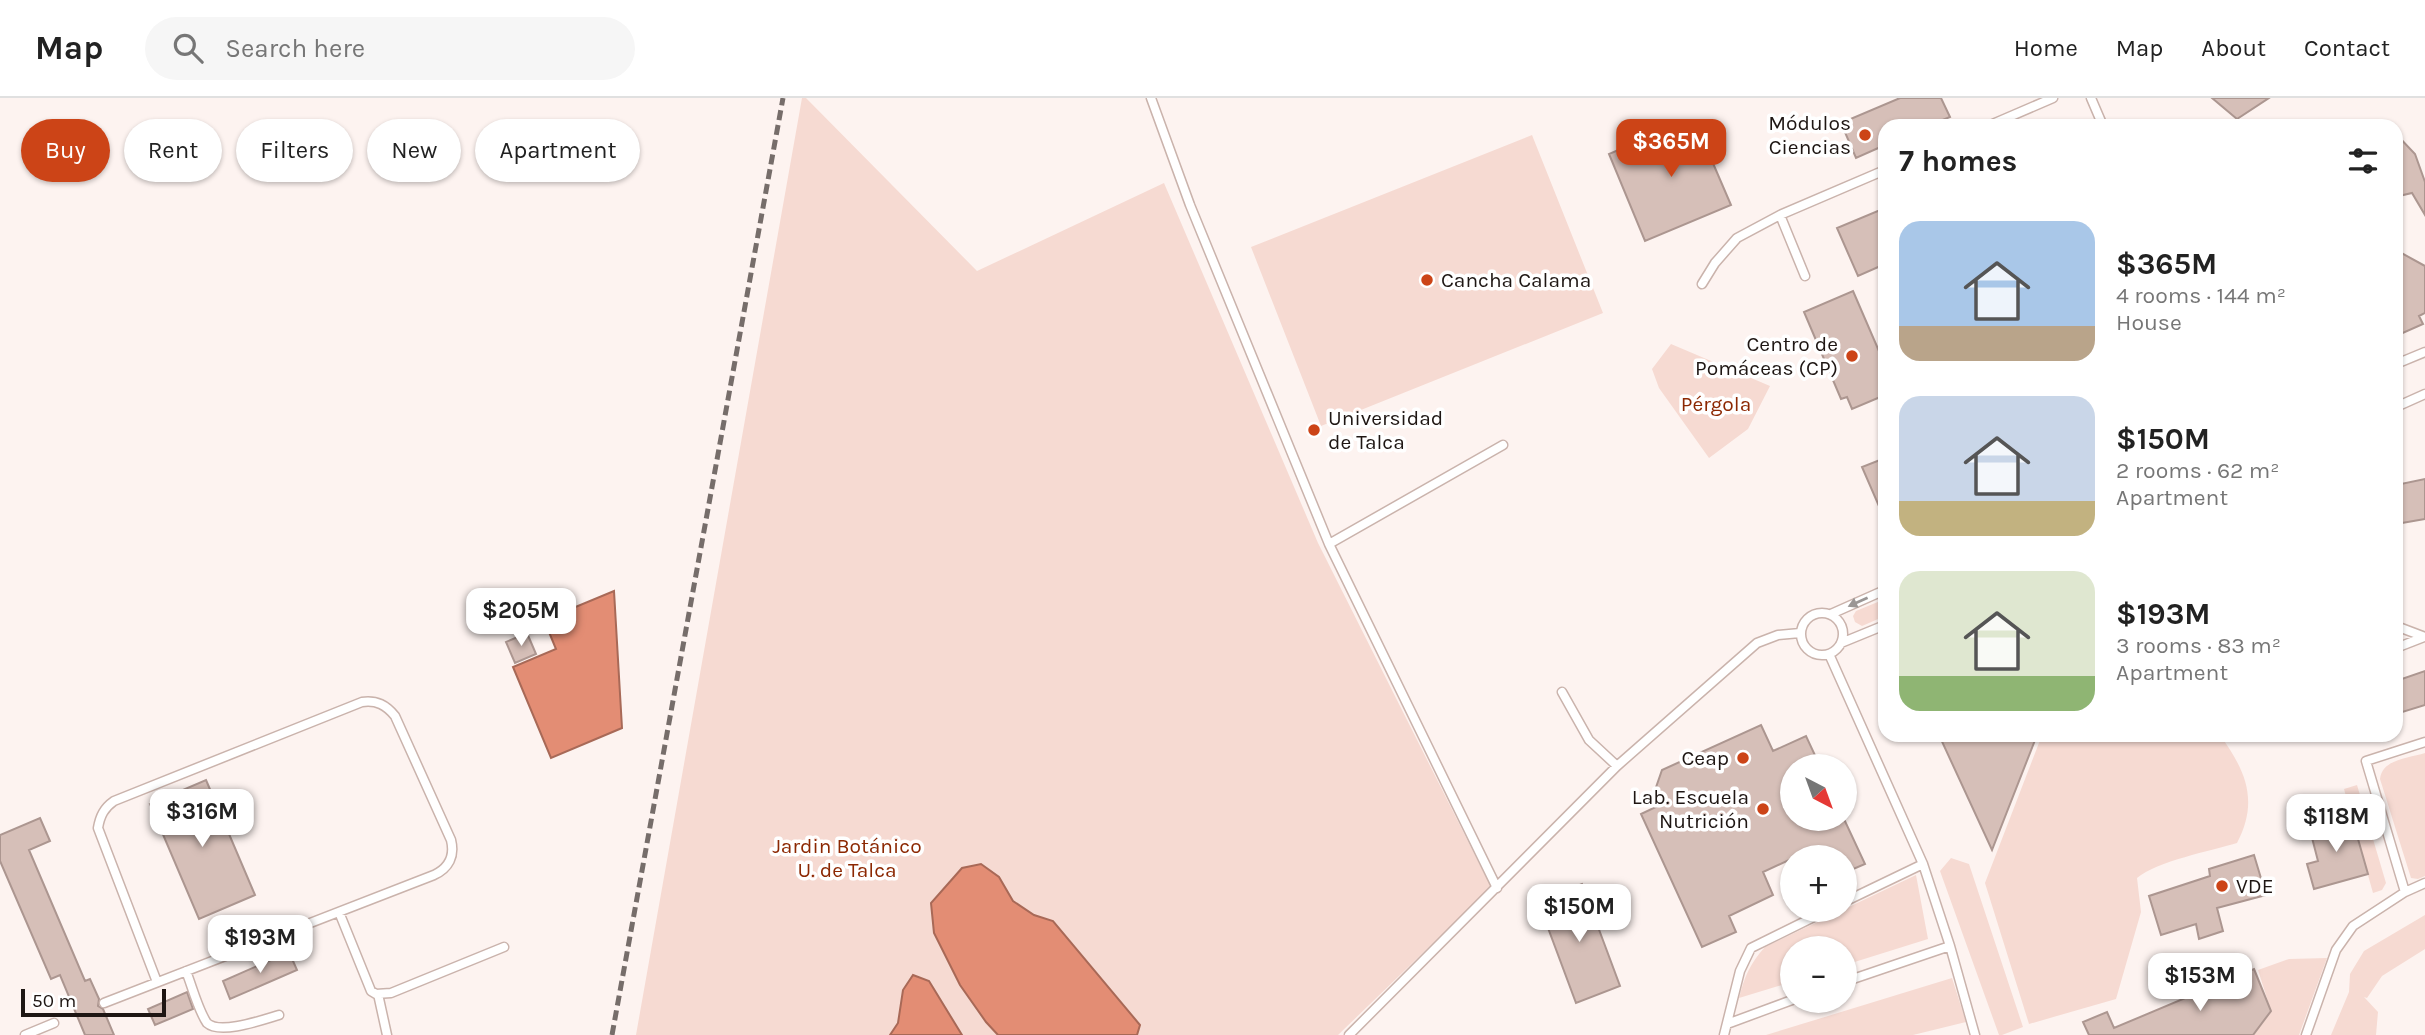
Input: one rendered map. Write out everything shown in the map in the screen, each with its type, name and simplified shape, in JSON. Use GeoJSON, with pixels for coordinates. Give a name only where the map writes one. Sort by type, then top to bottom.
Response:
{"type":"FeatureCollection","features":[{"type":"Feature","properties":{"kind":"lane"},"geometry":{"type":"LineString","coordinates":[[1151,98],[1190,205],[1329,544],[1497,888]]}},
{"type":"Feature","properties":{"kind":"lane"},"geometry":{"type":"LineString","coordinates":[[2004,119],[2053,98]]}},
{"type":"Feature","properties":{"kind":"lane"},"geometry":{"type":"LineString","coordinates":[[2091,98],[2100,119]]}},
{"type":"Feature","properties":{"kind":"lane"},"geometry":{"type":"LineString","coordinates":[[1702,284],[1715,263],[1737,237],[1780,215],[1878,173]]}},
{"type":"Feature","properties":{"kind":"lane"},"geometry":{"type":"LineString","coordinates":[[1780,215],[1805,276]]}},
{"type":"Feature","properties":{"kind":"lane"},"geometry":{"type":"LineString","coordinates":[[2403,361],[2425,352]]}},
{"type":"Feature","properties":{"kind":"lane"},"geometry":{"type":"LineString","coordinates":[[2403,404],[2425,394]]}},
{"type":"Feature","properties":{"kind":"lane"},"geometry":{"type":"LineString","coordinates":[[1329,544],[1503,445]]}},
{"type":"Feature","properties":{"kind":"lane"},"geometry":{"type":"LineString","coordinates":[[1878,593],[1831,614],[1815,613],[1807,617],[1800,633],[1805,648],[1812,653],[1829,654],[1841,643],[1878,628]]}},
{"type":"Feature","properties":{"kind":"lane"},"geometry":{"type":"LineString","coordinates":[[1831,614],[1842,627],[1841,643]]}},
{"type":"Feature","properties":{"kind":"lane"},"geometry":{"type":"LineString","coordinates":[[2403,628],[2425,637]]}},
{"type":"Feature","properties":{"kind":"lane"},"geometry":{"type":"LineString","coordinates":[[1349,1035],[1617,766],[1757,643],[1778,635],[1800,633]]}},
{"type":"Feature","properties":{"kind":"lane"},"geometry":{"type":"LineString","coordinates":[[2403,645],[2425,637]]}},
{"type":"Feature","properties":{"kind":"lane"},"geometry":{"type":"LineString","coordinates":[[1829,654],[1923,864],[1975,1035]]}},
{"type":"Feature","properties":{"kind":"lane"},"geometry":{"type":"LineString","coordinates":[[1562,692],[1589,740],[1617,766]]}},
{"type":"Feature","properties":{"kind":"lane"},"geometry":{"type":"LineString","coordinates":[[104,1003],[340,912],[445,868],[452,855],[451,840],[395,716],[383,704],[362,702],[114,801],[103,811],[98,828],[157,982]]}},
{"type":"Feature","properties":{"kind":"lane"},"geometry":{"type":"LineString","coordinates":[[2405,892],[2365,761],[2425,742]]}},
{"type":"Feature","properties":{"kind":"lane"},"geometry":{"type":"LineString","coordinates":[[1857,896],[1923,864]]}},
{"type":"Feature","properties":{"kind":"lane"},"geometry":{"type":"LineString","coordinates":[[2306,1035],[2336,950],[2353,926],[2405,892],[2425,883]]}},
{"type":"Feature","properties":{"kind":"lane"},"geometry":{"type":"LineString","coordinates":[[340,912],[372,991],[378,994],[391,993],[504,947]]}},
{"type":"Feature","properties":{"kind":"lane"},"geometry":{"type":"LineString","coordinates":[[1724,1035],[1740,971],[1751,948],[1804,922]]}},
{"type":"Feature","properties":{"kind":"lane"},"geometry":{"type":"LineString","coordinates":[[1857,978],[1950,946]]}},
{"type":"Feature","properties":{"kind":"lane"},"geometry":{"type":"LineString","coordinates":[[186,971],[207,1024],[217,1031],[230,1031],[279,1014]]}},
{"type":"Feature","properties":{"kind":"lane"},"geometry":{"type":"LineString","coordinates":[[378,994],[387,1035]]}},
{"type":"Feature","properties":{"kind":"lane"},"geometry":{"type":"LineString","coordinates":[[1727,1024],[1780,1004]]}},
{"type":"Feature","properties":{"kind":"lane"},"geometry":{"type":"LineString","coordinates":[[25,1035],[54,1023]]}},
{"type":"Feature","properties":{"kind":"green space","name":"Jardin Botánico U. de Talca"},"geometry":{"type":"Polygon","coordinates":[[[802,98],[806,98],[977,271],[1164,183],[1318,543],[1491,887],[1338,1035],[636,1035],[802,98]]]}},
{"type":"Feature","properties":{"kind":"green space","name":"Cancha Calama"},"geometry":{"type":"Polygon","coordinates":[[[1532,135],[1603,313],[1321,426],[1251,247],[1532,135]]]}},
{"type":"Feature","properties":{"kind":"green space","name":"Pérgola"},"geometry":{"type":"Polygon","coordinates":[[[1671,344],[1770,386],[1748,429],[1709,458],[1659,388],[1652,369],[1671,344]]]}},
{"type":"Feature","properties":{"kind":"green space"},"geometry":{"type":"Polygon","coordinates":[[[1878,602],[1878,619],[1862,626],[1855,622],[1853,616],[1856,611],[1878,602]]]}},
{"type":"Feature","properties":{"kind":"green space"},"geometry":{"type":"Polygon","coordinates":[[[2039,742],[2225,742],[2243,774],[2248,800],[2247,813],[2237,843],[2157,866],[2137,878],[2141,912],[2116,999],[2029,1024],[1985,883],[2039,742]]]}},
{"type":"Feature","properties":{"kind":"green space"},"geometry":{"type":"Polygon","coordinates":[[[2425,753],[2425,876],[2418,879],[2411,878],[2380,779],[2382,772],[2391,763],[2425,753]]]}},
{"type":"Feature","properties":{"kind":"green space"},"geometry":{"type":"Polygon","coordinates":[[[2357,785],[2386,883],[2382,890],[2373,893],[2344,789],[2357,785]]]}},
{"type":"Feature","properties":{"kind":"green space"},"geometry":{"type":"Polygon","coordinates":[[[1951,858],[1969,864],[2023,1027],[2002,1035],[1999,1035],[1940,871],[1951,858]]]}},
{"type":"Feature","properties":{"kind":"green space"},"geometry":{"type":"Polygon","coordinates":[[[1916,875],[1928,939],[1857,961],[1857,936],[1788,936],[1817,922],[1857,922],[1857,903],[1916,875]]]}},
{"type":"Feature","properties":{"kind":"green space"},"geometry":{"type":"Polygon","coordinates":[[[2425,915],[2425,949],[2382,976],[2367,998],[2364,997],[2378,1012],[2376,1035],[2331,1035],[2349,992],[2350,974],[2364,951],[2425,915]]]}},
{"type":"Feature","properties":{"kind":"green space"},"geometry":{"type":"Polygon","coordinates":[[[1780,940],[1780,986],[1739,998],[1748,971],[1765,947],[1780,940]]]}},
{"type":"Feature","properties":{"kind":"green space"},"geometry":{"type":"Polygon","coordinates":[[[2327,958],[2299,1035],[2253,1035],[2271,1011],[2258,970],[2289,959],[2327,958]]]}},
{"type":"Feature","properties":{"kind":"green space"},"geometry":{"type":"Polygon","coordinates":[[[1952,978],[1966,1022],[1913,1035],[1766,1035],[1838,1013],[1857,1013],[1857,1007],[1952,978]]]}},
{"type":"Feature","properties":{"kind":"shaded area"},"geometry":{"type":"Polygon","coordinates":[[[614,591],[622,728],[551,758],[513,667],[556,649],[544,620],[614,591]]]}},
{"type":"Feature","properties":{"kind":"shaded area"},"geometry":{"type":"Polygon","coordinates":[[[981,864],[999,877],[1013,901],[1034,915],[1053,921],[1140,1025],[1137,1035],[998,1035],[986,1022],[960,985],[934,933],[931,903],[962,868],[981,864]]]}},
{"type":"Feature","properties":{"kind":"shaded area"},"geometry":{"type":"Polygon","coordinates":[[[913,975],[929,981],[962,1035],[890,1035],[898,1023],[903,990],[913,975]]]}},
{"type":"Feature","properties":{"kind":"building","name":"Módulos Ciencias"},"geometry":{"type":"Polygon","coordinates":[[[1900,98],[1941,98],[1950,117],[1878,119],[1878,148],[1856,158],[1841,123],[1900,98]]]}},
{"type":"Feature","properties":{"kind":"building"},"geometry":{"type":"Polygon","coordinates":[[[2212,98],[2269,98],[2237,119],[2212,98]]]}},
{"type":"Feature","properties":{"kind":"building"},"geometry":{"type":"Polygon","coordinates":[[[1706,121],[1718,151],[1709,154],[1731,205],[1645,241],[1609,154],[1667,129],[1670,137],[1706,121]]]}},
{"type":"Feature","properties":{"kind":"building"},"geometry":{"type":"Polygon","coordinates":[[[2403,141],[2415,154],[2425,182],[2425,215],[2412,193],[2403,195],[2403,141]]]}},
{"type":"Feature","properties":{"kind":"building"},"geometry":{"type":"Polygon","coordinates":[[[1878,211],[1878,267],[1858,276],[1837,228],[1878,211]]]}},
{"type":"Feature","properties":{"kind":"building"},"geometry":{"type":"Polygon","coordinates":[[[2403,254],[2425,266],[2425,313],[2419,316],[2423,324],[2403,333],[2403,254]]]}},
{"type":"Feature","properties":{"kind":"building","name":"Centro de Pomáceas (CP)"},"geometry":{"type":"Polygon","coordinates":[[[1853,291],[1878,349],[1878,398],[1852,409],[1847,397],[1841,399],[1804,312],[1853,291]]]}},
{"type":"Feature","properties":{"kind":"building"},"geometry":{"type":"Polygon","coordinates":[[[1878,461],[1878,504],[1862,467],[1878,461]]]}},
{"type":"Feature","properties":{"kind":"building"},"geometry":{"type":"Polygon","coordinates":[[[2425,479],[2425,519],[2403,523],[2403,484],[2425,479]]]}},
{"type":"Feature","properties":{"kind":"building"},"geometry":{"type":"Polygon","coordinates":[[[527,633],[536,654],[515,663],[506,642],[527,633]]]}},
{"type":"Feature","properties":{"kind":"building"},"geometry":{"type":"Polygon","coordinates":[[[2425,671],[2425,705],[2403,712],[2403,679],[2425,671]]]}},
{"type":"Feature","properties":{"kind":"building"},"geometry":{"type":"Polygon","coordinates":[[[1761,725],[1773,751],[1806,736],[1814,754],[1780,754],[1780,831],[1850,831],[1856,845],[1780,845],[1780,864],[1763,872],[1773,895],[1729,916],[1736,932],[1702,947],[1641,814],[1658,806],[1653,796],[1662,770],[1761,725]]]}},
{"type":"Feature","properties":{"kind":"building"},"geometry":{"type":"Polygon","coordinates":[[[1942,742],[2034,742],[1992,850],[1942,742]]]}},
{"type":"Feature","properties":{"kind":"building"},"geometry":{"type":"Polygon","coordinates":[[[206,780],[255,895],[199,919],[150,804],[206,780]]]}},
{"type":"Feature","properties":{"kind":"building"},"geometry":{"type":"Polygon","coordinates":[[[40,818],[50,841],[29,850],[85,981],[90,979],[99,999],[98,1006],[103,1009],[114,1035],[85,1035],[60,975],[51,979],[0,861],[0,835],[40,818]]]}},
{"type":"Feature","properties":{"kind":"building"},"geometry":{"type":"Polygon","coordinates":[[[2352,818],[2368,874],[2314,889],[2307,864],[2318,861],[2310,830],[2352,818]]]}},
{"type":"Feature","properties":{"kind":"building"},"geometry":{"type":"Polygon","coordinates":[[[1857,847],[1865,864],[1857,867],[1857,847]]]}},
{"type":"Feature","properties":{"kind":"building","name":"VDE"},"geometry":{"type":"Polygon","coordinates":[[[2254,855],[2266,895],[2217,908],[2223,931],[2199,939],[2196,924],[2161,935],[2149,896],[2210,876],[2209,869],[2254,855]]]}},
{"type":"Feature","properties":{"kind":"building"},"geometry":{"type":"Polygon","coordinates":[[[1582,884],[1620,986],[1576,1003],[1538,901],[1582,884]]]}},
{"type":"Feature","properties":{"kind":"building"},"geometry":{"type":"Polygon","coordinates":[[[289,952],[297,970],[230,999],[223,981],[289,952]]]}},
{"type":"Feature","properties":{"kind":"building"},"geometry":{"type":"Polygon","coordinates":[[[2254,969],[2271,1011],[2253,1035],[2089,1035],[2083,1022],[2107,1012],[2114,1028],[2254,969]]]}},
{"type":"Feature","properties":{"kind":"building"},"geometry":{"type":"Polygon","coordinates":[[[187,992],[193,1009],[155,1025],[148,1009],[187,992]]]}},
{"type":"Feature","properties":{"kind":"railway"},"geometry":{"type":"LineString","coordinates":[[612,1035],[783,98]]}},
{"type":"Feature","properties":{"kind":"place","name":"Módulos Ciencias"},"geometry":{"type":"Point","coordinates":[1865,135]}},
{"type":"Feature","properties":{"kind":"place","name":"Cancha Calama"},"geometry":{"type":"Point","coordinates":[1427,280]}},
{"type":"Feature","properties":{"kind":"place","name":"Centro de Pomáceas (CP)"},"geometry":{"type":"Point","coordinates":[1852,356]}},
{"type":"Feature","properties":{"kind":"place","name":"Universidad de Talca"},"geometry":{"type":"Point","coordinates":[1314,430]}},
{"type":"Feature","properties":{"kind":"place","name":"Ceap"},"geometry":{"type":"Point","coordinates":[1743,758]}},
{"type":"Feature","properties":{"kind":"place","name":"Lab. Escuela Nutrición"},"geometry":{"type":"Point","coordinates":[1763,809]}},
{"type":"Feature","properties":{"kind":"place","name":"VDE"},"geometry":{"type":"Point","coordinates":[2222,886]}}]}
